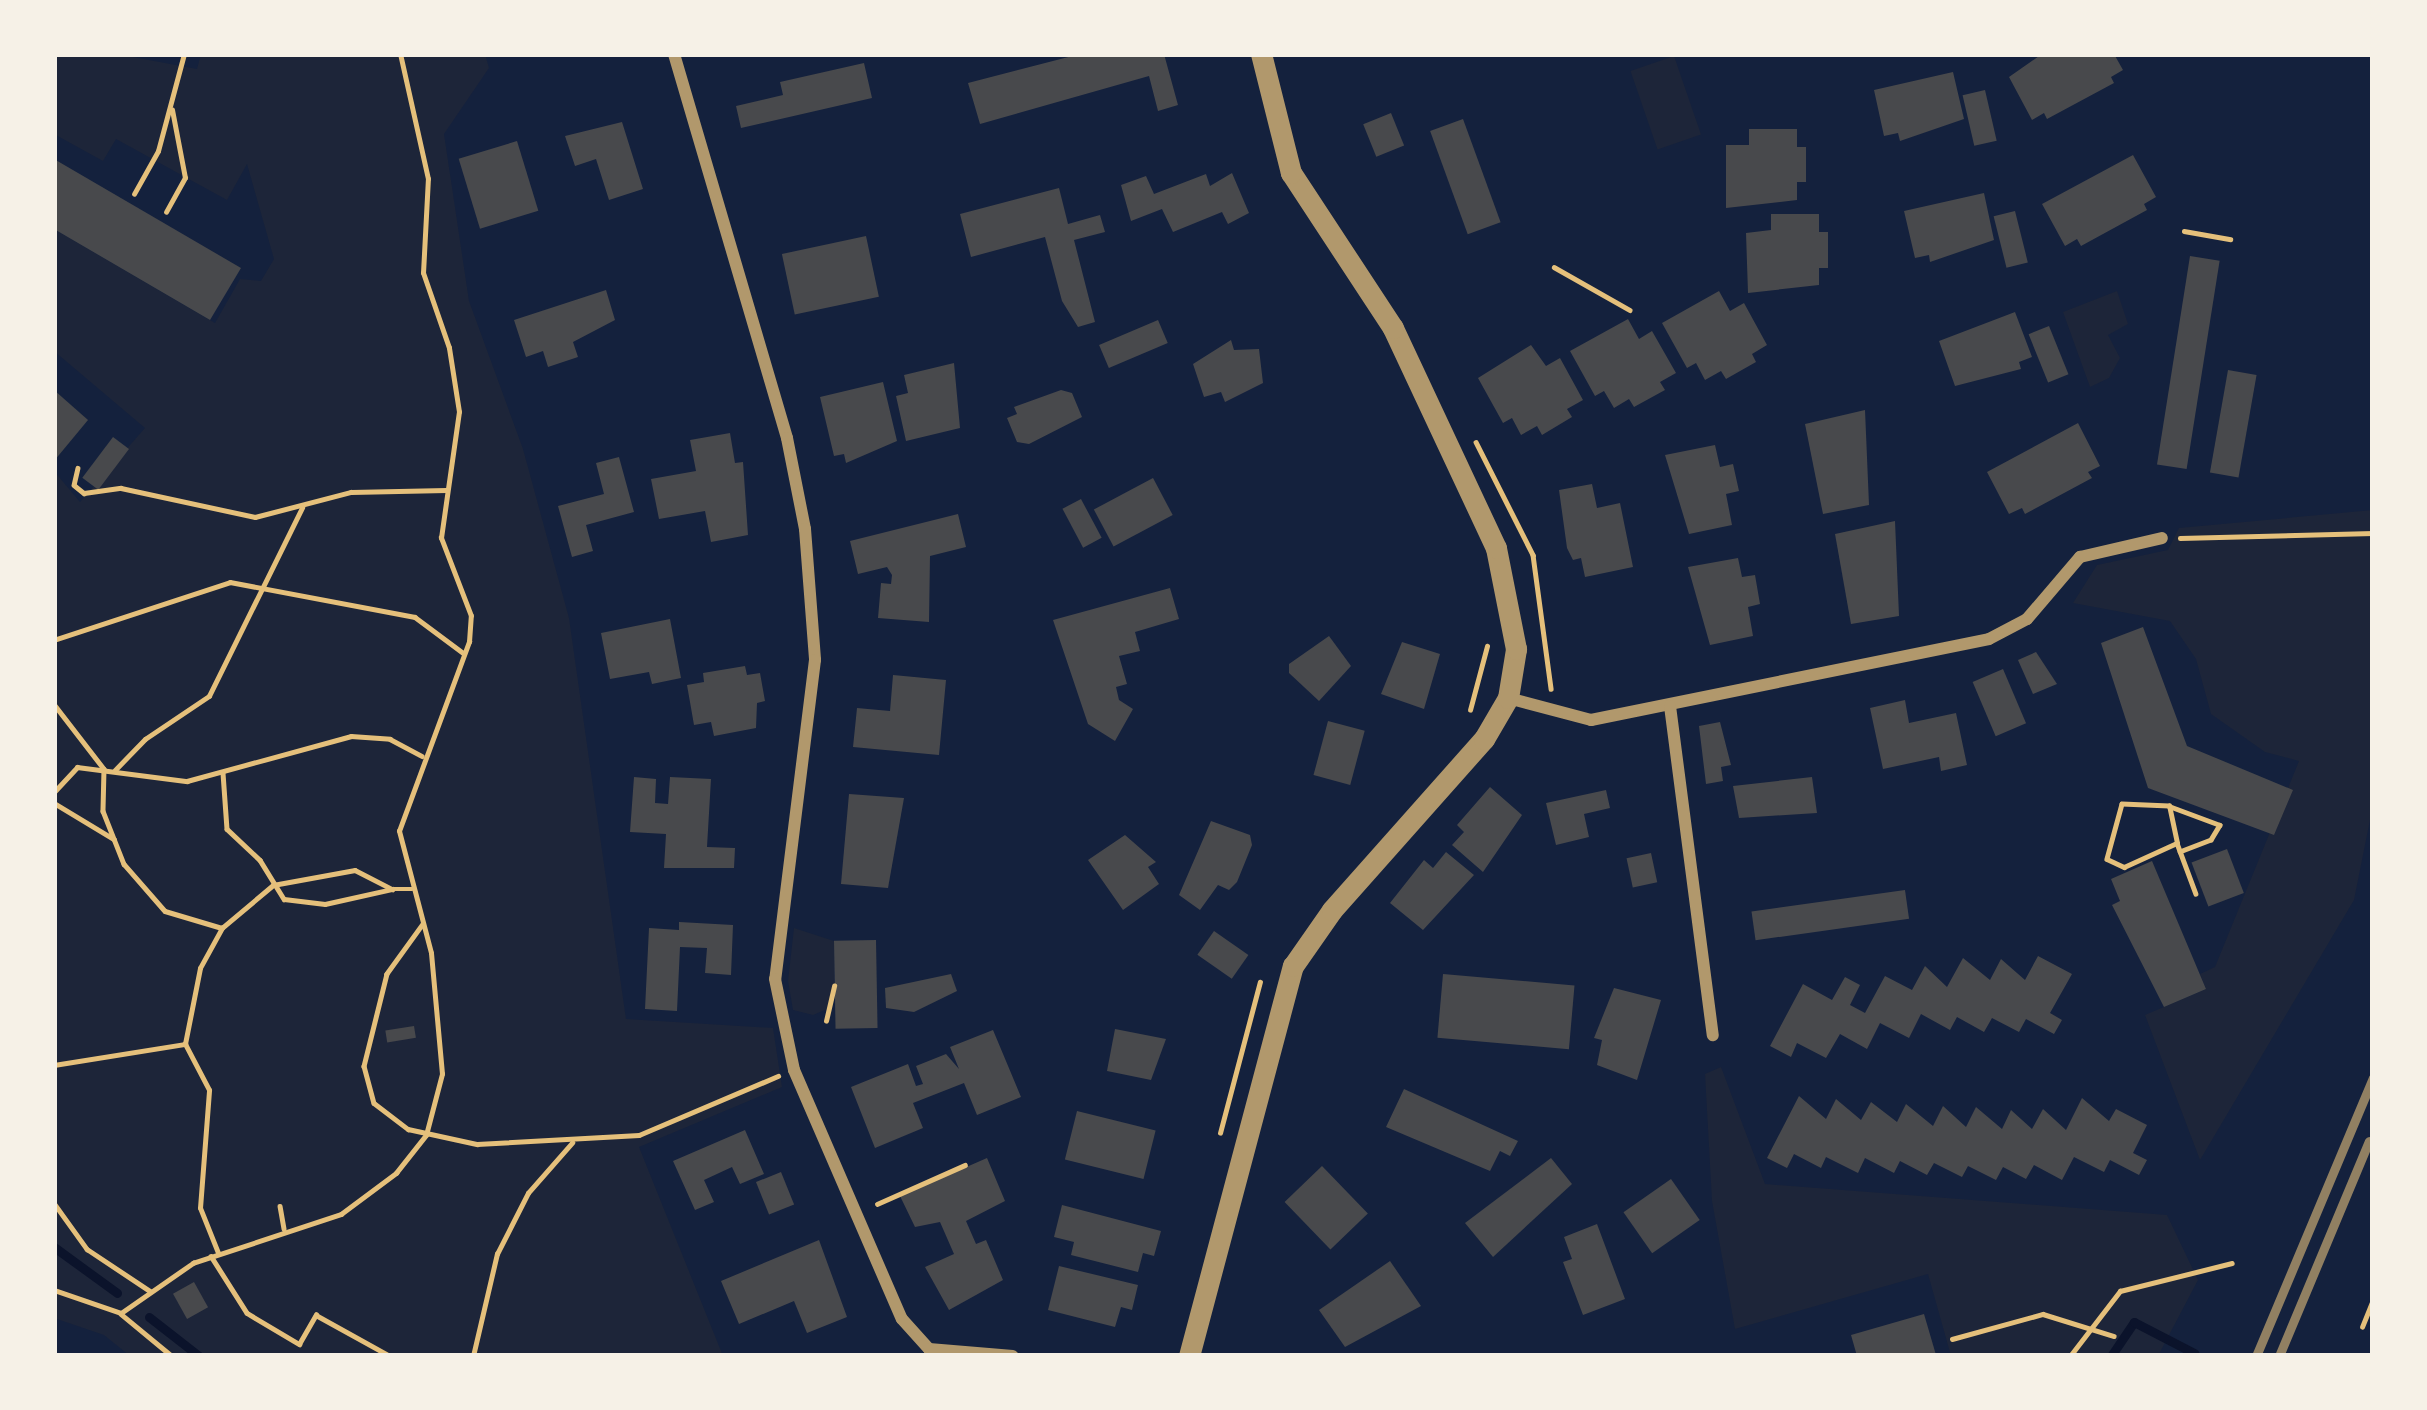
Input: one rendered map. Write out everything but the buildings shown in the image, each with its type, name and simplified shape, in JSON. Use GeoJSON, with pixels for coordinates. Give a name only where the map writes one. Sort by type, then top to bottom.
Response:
{"type":"FeatureCollection","features":[{"type":"Feature","properties":{"kind":"street"},"geometry":{"type":"LineString","coordinates":[[674,54],[787,438],[806,529],[815,660],[776,979],[794,1070],[877,1274],[926,1353],[1012,1356]]}},
{"type":"Feature","properties":{"kind":"street"},"geometry":{"type":"LineString","coordinates":[[1189,1356],[1293,966],[1332,910],[1457,775],[1508,698],[1515,620],[1496,548],[1393,328],[1291,173],[1262,54]]}},
{"type":"Feature","properties":{"kind":"street"},"geometry":{"type":"LineString","coordinates":[[1508,698],[1591,720],[1989,639],[2026,619],[2080,557],[2162,538]]}},
{"type":"Feature","properties":{"kind":"street"},"geometry":{"type":"LineString","coordinates":[[1670,706],[1713,1035]]}},
{"type":"Feature","properties":{"kind":"path"},"geometry":{"type":"LineString","coordinates":[[134,194],[172,104],[184,54]]}},
{"type":"Feature","properties":{"kind":"path"},"geometry":{"type":"LineString","coordinates":[[121,1313],[214,1254],[340,1214],[396,1173],[426,1135],[442,1073],[423,924],[399,831],[422,757],[464,654],[471,616],[441,538],[458,412],[449,348],[423,273],[428,179],[400,54]]}},
{"type":"Feature","properties":{"kind":"path"},"geometry":{"type":"LineString","coordinates":[[1832,54],[1840,54]]}},
{"type":"Feature","properties":{"kind":"path"},"geometry":{"type":"LineString","coordinates":[[166,212],[184,178],[172,104]]}},
{"type":"Feature","properties":{"kind":"path"},"geometry":{"type":"LineString","coordinates":[[2184,231],[2230,239]]}},
{"type":"Feature","properties":{"kind":"path"},"geometry":{"type":"LineString","coordinates":[[1554,267],[1630,310]]}},
{"type":"Feature","properties":{"kind":"path"},"geometry":{"type":"LineString","coordinates":[[78,468],[74,485],[85,493],[122,488],[255,517],[351,492],[446,490]]}},
{"type":"Feature","properties":{"kind":"path"},"geometry":{"type":"LineString","coordinates":[[116,770],[145,739],[209,697],[304,505]]}},
{"type":"Feature","properties":{"kind":"path"},"geometry":{"type":"LineString","coordinates":[[2162,538],[2373,533]]}},
{"type":"Feature","properties":{"kind":"path"},"geometry":{"type":"LineString","coordinates":[[54,640],[166,598],[230,583],[415,617],[464,654]]}},
{"type":"Feature","properties":{"kind":"path"},"geometry":{"type":"LineString","coordinates":[[54,704],[104,769],[103,811],[124,863],[165,911],[222,928]]}},
{"type":"Feature","properties":{"kind":"path"},"geometry":{"type":"LineString","coordinates":[[54,792],[77,767],[187,781],[351,736],[390,739],[422,757]]}},
{"type":"Feature","properties":{"kind":"path"},"geometry":{"type":"LineString","coordinates":[[222,770],[227,829],[260,860],[273,885],[301,906],[412,889]]}},
{"type":"Feature","properties":{"kind":"path"},"geometry":{"type":"LineString","coordinates":[[54,803],[114,839]]}},
{"type":"Feature","properties":{"kind":"path"},"geometry":{"type":"LineString","coordinates":[[2177,843],[2124,866],[2108,859],[2122,804],[2169,806],[2220,825],[2211,840],[2180,852]]}},
{"type":"Feature","properties":{"kind":"path"},"geometry":{"type":"LineString","coordinates":[[2169,806],[2197,894]]}},
{"type":"Feature","properties":{"kind":"path"},"geometry":{"type":"LineString","coordinates":[[390,1356],[316,1315],[299,1345],[247,1313],[214,1254],[200,1208],[208,1090],[185,1044],[188,1000],[222,928],[273,885],[356,870],[392,889]]}},
{"type":"Feature","properties":{"kind":"path"},"geometry":{"type":"LineString","coordinates":[[423,924],[386,974],[364,1066],[374,1103],[426,1135],[477,1144],[639,1136],[794,1070]]}},
{"type":"Feature","properties":{"kind":"path"},"geometry":{"type":"LineString","coordinates":[[826,1021],[834,986]]}},
{"type":"Feature","properties":{"kind":"path"},"geometry":{"type":"LineString","coordinates":[[54,1065],[185,1044]]}},
{"type":"Feature","properties":{"kind":"path"},"geometry":{"type":"LineString","coordinates":[[472,1356],[497,1254],[528,1193],[574,1142]]}},
{"type":"Feature","properties":{"kind":"path"},"geometry":{"type":"LineString","coordinates":[[867,1208],[965,1165]]}},
{"type":"Feature","properties":{"kind":"path"},"geometry":{"type":"LineString","coordinates":[[54,1203],[87,1249],[152,1293]]}},
{"type":"Feature","properties":{"kind":"path"},"geometry":{"type":"LineString","coordinates":[[280,1206],[284,1229]]}},
{"type":"Feature","properties":{"kind":"path"},"geometry":{"type":"LineString","coordinates":[[2070,1356],[2120,1291],[2232,1263]]}},
{"type":"Feature","properties":{"kind":"path"},"geometry":{"type":"LineString","coordinates":[[54,1290],[121,1313],[172,1356]]}},
{"type":"Feature","properties":{"kind":"path"},"geometry":{"type":"LineString","coordinates":[[2362,1327],[2373,1300]]}},
{"type":"Feature","properties":{"kind":"path"},"geometry":{"type":"LineString","coordinates":[[1952,1339],[2043,1314],[2114,1336]]}},
{"type":"Feature","properties":{"kind":"shaded area"},"geometry":{"type":"Polygon","coordinates":[[[54,54],[117,54],[197,69],[201,54],[485,54],[489,68],[444,134],[469,301],[523,449],[569,618],[626,1019],[773,1028],[782,1087],[639,1147],[723,1356],[130,1356],[104,1335],[54,1318],[54,471],[80,502],[145,428],[54,351],[54,229],[215,323],[240,279],[261,281],[274,259],[247,164],[227,200],[116,139],[103,161],[54,134],[54,54]]]}},
{"type":"Feature","properties":{"kind":"shaded area"},"geometry":{"type":"Polygon","coordinates":[[[1674,56],[1701,134],[1658,149],[1631,71],[1674,56]]]}},
{"type":"Feature","properties":{"kind":"shaded area"},"geometry":{"type":"Polygon","coordinates":[[[2117,291],[2128,324],[2108,335],[2120,358],[2109,378],[2090,387],[2063,312],[2117,291]]]}},
{"type":"Feature","properties":{"kind":"shaded area"},"geometry":{"type":"Polygon","coordinates":[[[2373,510],[2373,805],[2354,900],[2200,1160],[2145,1015],[2206,989],[2200,974],[2215,967],[2299,761],[2265,752],[2211,714],[2196,659],[2170,621],[2073,603],[2097,565],[2168,550],[2179,528],[2373,510]]]}},
{"type":"Feature","properties":{"kind":"shaded area"},"geometry":{"type":"Polygon","coordinates":[[[794,928],[834,941],[834,983],[827,1009],[813,1015],[793,1010],[788,981],[794,928]]]}},
{"type":"Feature","properties":{"kind":"shaded area"},"geometry":{"type":"Polygon","coordinates":[[[1721,1067],[1765,1184],[2167,1215],[2198,1280],[2158,1356],[1951,1356],[1928,1274],[1735,1329],[1712,1201],[1705,1074],[1721,1067]]]}},
{"type":"Feature","properties":{"kind":"waterway"},"geometry":{"type":"LineString","coordinates":[[54,1247],[117,1293]]}},
{"type":"Feature","properties":{"kind":"waterway"},"geometry":{"type":"LineString","coordinates":[[149,1317],[199,1356]]}},
{"type":"Feature","properties":{"kind":"waterway"},"geometry":{"type":"LineString","coordinates":[[2111,1356],[2134,1322],[2194,1353]]}},
{"type":"Feature","properties":{"kind":"railway"},"geometry":{"type":"LineString","coordinates":[[2256,1356],[2373,1078]]}},
{"type":"Feature","properties":{"kind":"railway"},"geometry":{"type":"LineString","coordinates":[[2279,1356],[2369,1141]]}}]}
